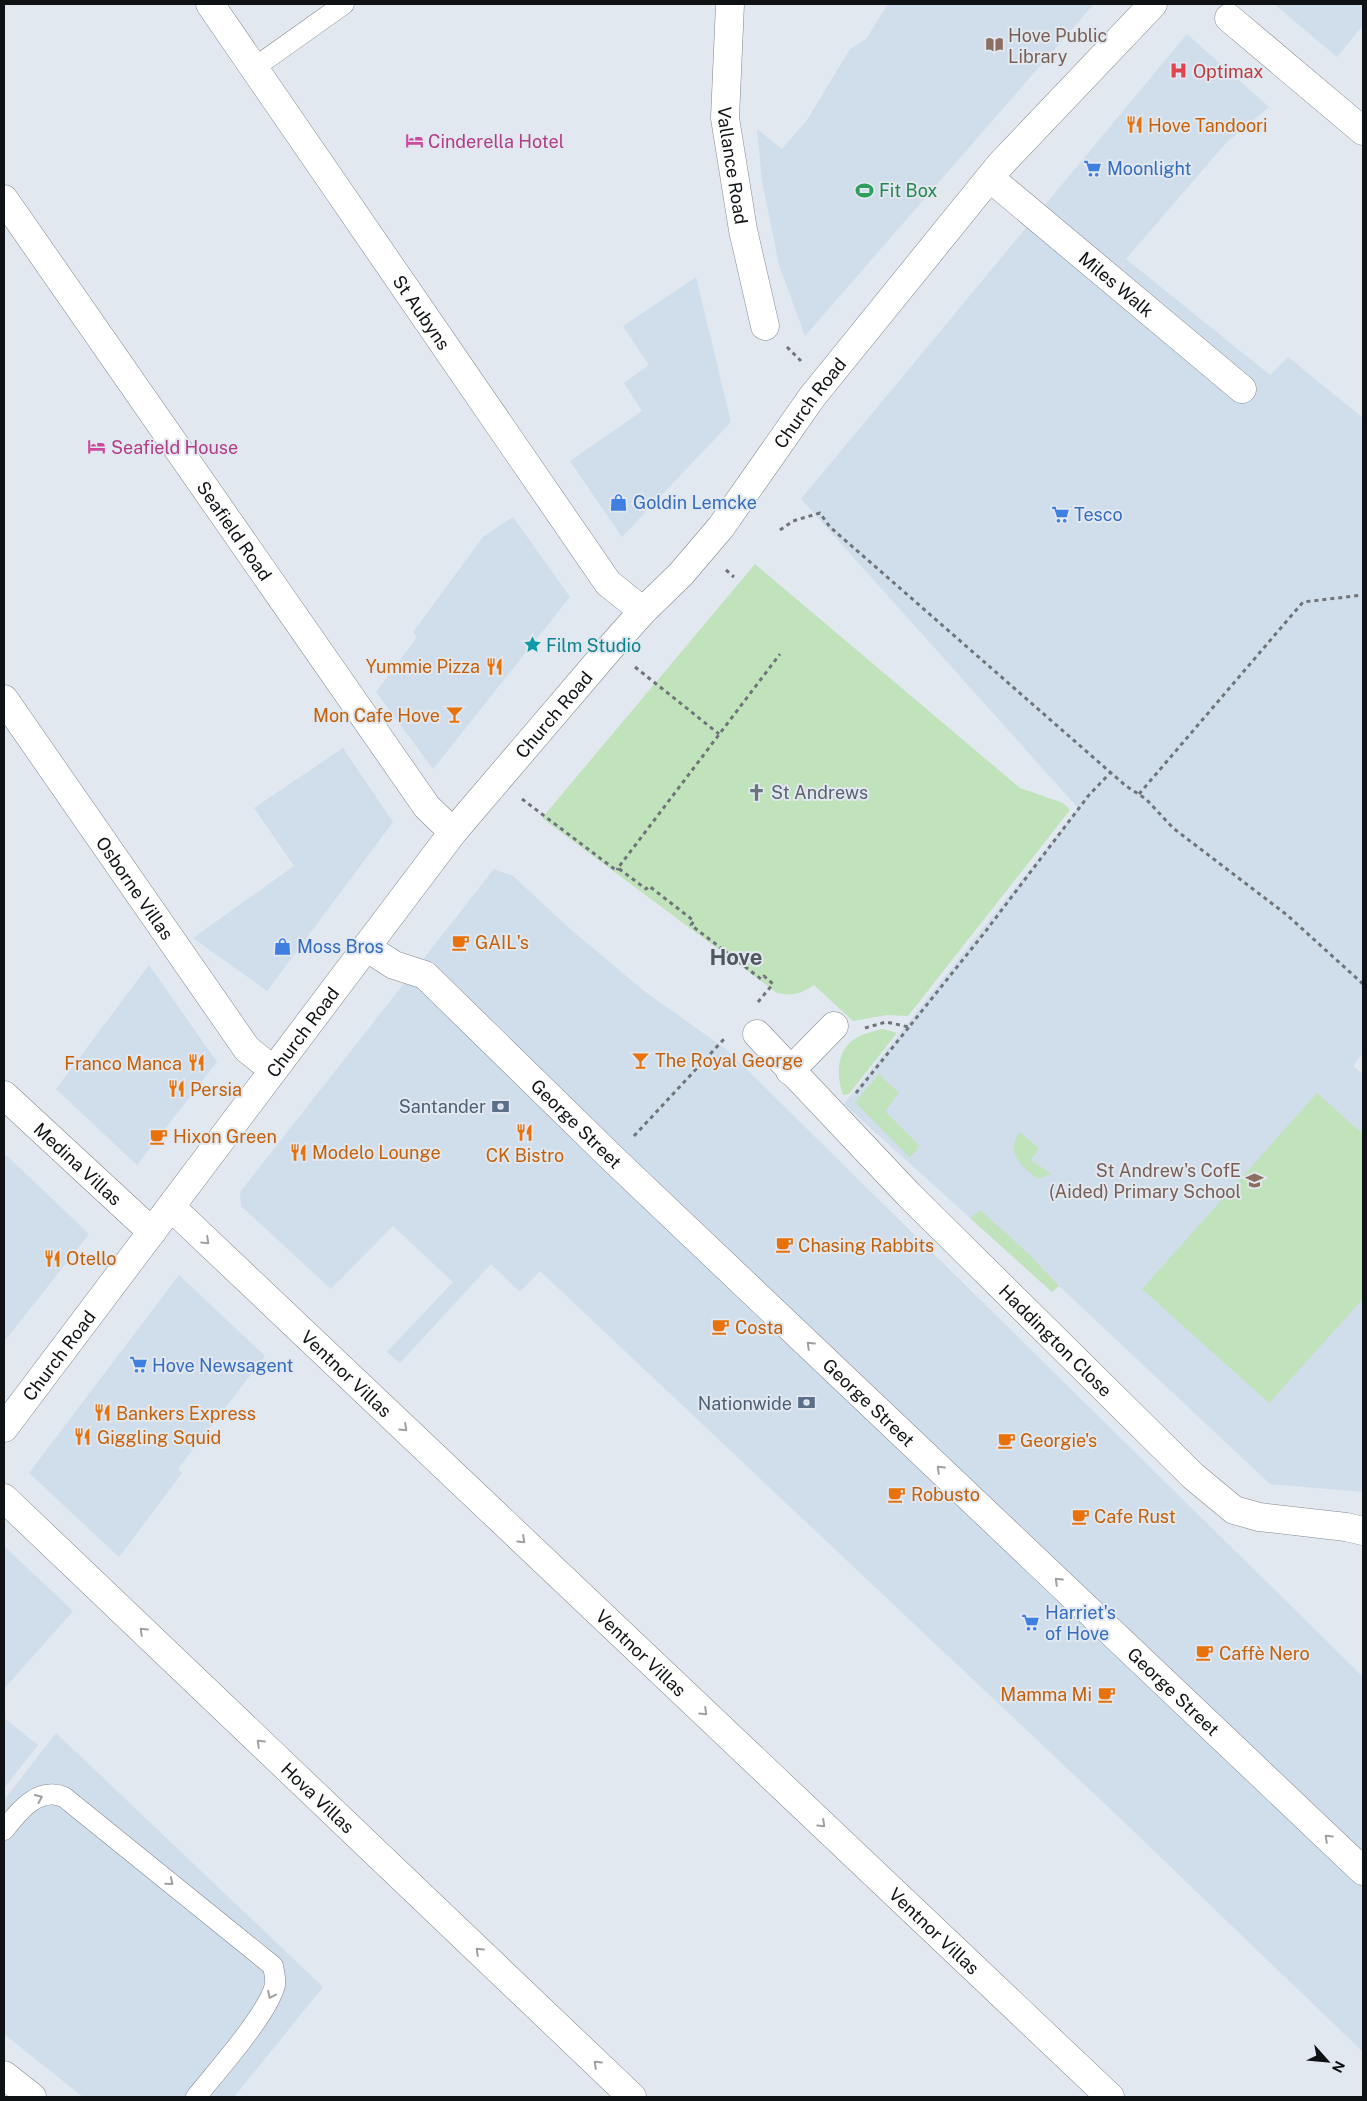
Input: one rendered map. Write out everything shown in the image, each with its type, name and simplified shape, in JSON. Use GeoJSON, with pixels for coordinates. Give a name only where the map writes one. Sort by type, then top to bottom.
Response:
{"type":"FeatureCollection","features":[{"type":"Feature","properties":{"kind":"street","name":"St Aubyns"},"geometry":{"type":"LineString","coordinates":[[210,4],[608,583],[643,611]]}},
{"type":"Feature","properties":{"kind":"street","name":"Vallance Road"},"geometry":{"type":"LineString","coordinates":[[730,4],[725,118],[743,230],[765,326]]}},
{"type":"Feature","properties":{"kind":"street","name":"Church Road"},"geometry":{"type":"LineString","coordinates":[[4,1428],[453,832],[643,611],[681,574],[721,528],[823,382],[999,166],[1153,4]]}},
{"type":"Feature","properties":{"kind":"street"},"geometry":{"type":"LineString","coordinates":[[1229,18],[1363,131]]}},
{"type":"Feature","properties":{"kind":"street","name":"Miles Walk"},"geometry":{"type":"LineString","coordinates":[[990,178],[1242,389]]}},
{"type":"Feature","properties":{"kind":"street","name":"Seafield Road"},"geometry":{"type":"LineString","coordinates":[[4,199],[427,808],[453,832]]}},
{"type":"Feature","properties":{"kind":"street","name":"Osborne Villas"},"geometry":{"type":"LineString","coordinates":[[4,699],[247,1048],[273,1070]]}},
{"type":"Feature","properties":{"kind":"street","name":"George Street"},"geometry":{"type":"LineString","coordinates":[[366,947],[394,965],[425,975],[613,1159],[1363,1872]]}},
{"type":"Feature","properties":{"kind":"street"},"geometry":{"type":"LineString","coordinates":[[790,1070],[834,1026]]}},
{"type":"Feature","properties":{"kind":"street","name":"Haddington Close"},"geometry":{"type":"LineString","coordinates":[[757,1034],[909,1195],[1186,1469],[1234,1510],[1260,1517],[1346,1527],[1363,1531]]}},
{"type":"Feature","properties":{"kind":"street","name":"Medina Villas"},"geometry":{"type":"LineString","coordinates":[[4,1095],[152,1232]]}},
{"type":"Feature","properties":{"kind":"street","name":"Ventnor Villas"},"geometry":{"type":"LineString","coordinates":[[171,1207],[1110,2097]]}},
{"type":"Feature","properties":{"kind":"street","name":"Hova Villas"},"geometry":{"type":"LineString","coordinates":[[4,1498],[632,2097]]}},
{"type":"Feature","properties":{"kind":"street"},"geometry":{"type":"LineString","coordinates":[[4,2075],[32,2097]]}},
{"type":"Feature","properties":{"kind":"lane"},"geometry":{"type":"LineString","coordinates":[[254,68],[344,4]]}},
{"type":"Feature","properties":{"kind":"lane"},"geometry":{"type":"LineString","coordinates":[[4,1830],[21,1808],[36,1798],[50,1793],[64,1797],[273,1966],[275,1986],[266,2003],[250,2028],[196,2097]]}},
{"type":"Feature","properties":{"kind":"path"},"geometry":{"type":"LineString","coordinates":[[765,326],[823,382]]}},
{"type":"Feature","properties":{"kind":"path"},"geometry":{"type":"LineString","coordinates":[[780,530],[793,521],[820,513],[830,527],[1111,772],[1139,794],[1172,828],[1287,915],[1363,984]]}},
{"type":"Feature","properties":{"kind":"path"},"geometry":{"type":"LineString","coordinates":[[1139,794],[1303,602],[1363,595]]}},
{"type":"Feature","properties":{"kind":"path"},"geometry":{"type":"LineString","coordinates":[[536,810],[617,871],[780,654]]}},
{"type":"Feature","properties":{"kind":"path"},"geometry":{"type":"LineString","coordinates":[[645,676],[719,734]]}},
{"type":"Feature","properties":{"kind":"path"},"geometry":{"type":"LineString","coordinates":[[836,1118],[985,932],[1089,795],[1111,772]]}},
{"type":"Feature","properties":{"kind":"path"},"geometry":{"type":"LineString","coordinates":[[618,868],[646,889],[649,886],[694,921],[691,925],[761,979],[764,976],[773,984]]}},
{"type":"Feature","properties":{"kind":"path"},"geometry":{"type":"LineString","coordinates":[[834,1026],[842,1018],[853,1031],[886,1022],[909,1027]]}},
{"type":"Feature","properties":{"kind":"path"},"geometry":{"type":"LineString","coordinates":[[613,1159],[730,1033]]}},
{"type":"Feature","properties":{"kind":"shaded area"},"geometry":{"type":"Polygon","coordinates":[[[888,4],[1094,4],[805,336],[779,265],[762,181],[757,129],[782,149],[807,120],[850,49],[866,39],[888,4]]]}},
{"type":"Feature","properties":{"kind":"shaded area"},"geometry":{"type":"Polygon","coordinates":[[[1274,4],[1363,4],[1363,25],[1337,57],[1274,4]]]}},
{"type":"Feature","properties":{"kind":"shaded area"},"geometry":{"type":"Polygon","coordinates":[[[1187,34],[1269,107],[1226,143],[1126,259],[1270,375],[1288,357],[1363,418],[1363,1053],[1353,1066],[1363,1074],[1363,1492],[1270,1484],[1059,1286],[1052,1292],[844,1104],[1078,808],[801,499],[1187,34]]]}},
{"type":"Feature","properties":{"kind":"shaded area"},"geometry":{"type":"Polygon","coordinates":[[[696,277],[731,422],[622,537],[570,461],[642,411],[624,383],[649,365],[623,326],[696,277]]]}},
{"type":"Feature","properties":{"kind":"shaded area"},"geometry":{"type":"Polygon","coordinates":[[[513,517],[570,597],[433,769],[376,692],[417,637],[413,632],[483,537],[513,517]]]}},
{"type":"Feature","properties":{"kind":"shaded area"},"geometry":{"type":"Polygon","coordinates":[[[343,748],[393,822],[267,991],[193,938],[294,866],[254,808],[343,748]]]}},
{"type":"Feature","properties":{"kind":"shaded area"},"geometry":{"type":"Polygon","coordinates":[[[494,869],[513,876],[568,927],[644,991],[727,1050],[1363,1677],[1363,2052],[1124,1822],[540,1271],[520,1292],[491,1264],[400,1363],[387,1352],[453,1282],[393,1226],[331,1289],[241,1206],[240,1192],[494,869]]]}},
{"type":"Feature","properties":{"kind":"shaded area"},"geometry":{"type":"Polygon","coordinates":[[[149,965],[217,1062],[137,1165],[56,1089],[149,965]]]}},
{"type":"Feature","properties":{"kind":"shaded area"},"geometry":{"type":"Polygon","coordinates":[[[6,1155],[89,1234],[4,1342],[4,1157],[6,1155]]]}},
{"type":"Feature","properties":{"kind":"shaded area"},"geometry":{"type":"Polygon","coordinates":[[[179,1275],[265,1356],[178,1469],[182,1473],[119,1557],[29,1473],[179,1275]]]}},
{"type":"Feature","properties":{"kind":"shaded area"},"geometry":{"type":"Polygon","coordinates":[[[4,1546],[73,1611],[4,1689],[4,1546]]]}},
{"type":"Feature","properties":{"kind":"shaded area"},"geometry":{"type":"Polygon","coordinates":[[[4,1718],[38,1745],[4,1788],[4,1718]]]}},
{"type":"Feature","properties":{"kind":"shaded area"},"geometry":{"type":"Polygon","coordinates":[[[56,1733],[323,1987],[234,2097],[83,2097],[4,2034],[4,1800],[56,1733]]]}},
{"type":"Feature","properties":{"kind":"green space"},"geometry":{"type":"Polygon","coordinates":[[[755,564],[1020,788],[1063,803],[1070,810],[908,1016],[887,1015],[853,1021],[814,985],[797,994],[777,993],[542,818],[755,564]]]}},
{"type":"Feature","properties":{"kind":"green space"},"geometry":{"type":"Polygon","coordinates":[[[883,1029],[897,1033],[849,1094],[843,1095],[839,1080],[839,1064],[845,1049],[856,1038],[866,1033],[883,1029]]]}},
{"type":"Feature","properties":{"kind":"green space"},"geometry":{"type":"Polygon","coordinates":[[[879,1074],[899,1093],[885,1111],[920,1146],[910,1158],[855,1102],[879,1074]]]}},
{"type":"Feature","properties":{"kind":"green space"},"geometry":{"type":"Polygon","coordinates":[[[1317,1093],[1363,1134],[1363,1299],[1269,1403],[1142,1289],[1317,1093]]]}},
{"type":"Feature","properties":{"kind":"green space"},"geometry":{"type":"Polygon","coordinates":[[[1020,1132],[1039,1149],[1031,1160],[1051,1174],[1038,1179],[1021,1164],[1014,1152],[1016,1139],[1020,1132]]]}},
{"type":"Feature","properties":{"kind":"green space"},"geometry":{"type":"Polygon","coordinates":[[[980,1210],[1029,1254],[1059,1286],[1052,1292],[970,1218],[980,1210]]]}},
{"type":"Feature","properties":{"kind":"place","name":"Hove Public Library"},"geometry":{"type":"Point","coordinates":[994,45]}},
{"type":"Feature","properties":{"kind":"place","name":"Optimax"},"geometry":{"type":"Point","coordinates":[1179,71]}},
{"type":"Feature","properties":{"kind":"place","name":"Hove Tandoori"},"geometry":{"type":"Point","coordinates":[1134,125]}},
{"type":"Feature","properties":{"kind":"place","name":"Cinderella Hotel"},"geometry":{"type":"Point","coordinates":[414,141]}},
{"type":"Feature","properties":{"kind":"place","name":"Moonlight"},"geometry":{"type":"Point","coordinates":[1093,168]}},
{"type":"Feature","properties":{"kind":"place","name":"Fit Box"},"geometry":{"type":"Point","coordinates":[865,190]}},
{"type":"Feature","properties":{"kind":"place","name":"Seafield House"},"geometry":{"type":"Point","coordinates":[97,447]}},
{"type":"Feature","properties":{"kind":"place","name":"Goldin Lemcke"},"geometry":{"type":"Point","coordinates":[619,502]}},
{"type":"Feature","properties":{"kind":"place","name":"Tesco"},"geometry":{"type":"Point","coordinates":[1060,514]}},
{"type":"Feature","properties":{"kind":"place","name":"Film Studio"},"geometry":{"type":"Point","coordinates":[532,645]}},
{"type":"Feature","properties":{"kind":"place","name":"Yummie Pizza"},"geometry":{"type":"Point","coordinates":[494,666]}},
{"type":"Feature","properties":{"kind":"place","name":"Mon Cafe Hove"},"geometry":{"type":"Point","coordinates":[454,715]}},
{"type":"Feature","properties":{"kind":"place","name":"St Andrews"},"geometry":{"type":"Point","coordinates":[757,792]}},
{"type":"Feature","properties":{"kind":"place","name":"GAIL's"},"geometry":{"type":"Point","coordinates":[461,942]}},
{"type":"Feature","properties":{"kind":"place","name":"Moss Bros"},"geometry":{"type":"Point","coordinates":[283,946]}},
{"type":"Feature","properties":{"kind":"place","name":"The Royal George"},"geometry":{"type":"Point","coordinates":[641,1060]}},
{"type":"Feature","properties":{"kind":"place","name":"Franco Manca"},"geometry":{"type":"Point","coordinates":[196,1063]}},
{"type":"Feature","properties":{"kind":"place","name":"Persia"},"geometry":{"type":"Point","coordinates":[176,1089]}},
{"type":"Feature","properties":{"kind":"place","name":"Santander"},"geometry":{"type":"Point","coordinates":[500,1106]}},
{"type":"Feature","properties":{"kind":"place","name":"CK Bistro"},"geometry":{"type":"Point","coordinates":[525,1132]}},
{"type":"Feature","properties":{"kind":"place","name":"Hixon Green"},"geometry":{"type":"Point","coordinates":[159,1136]}},
{"type":"Feature","properties":{"kind":"place","name":"Modelo Lounge"},"geometry":{"type":"Point","coordinates":[298,1152]}},
{"type":"Feature","properties":{"kind":"place","name":"St Andrew's CofE (Aided) Primary School"},"geometry":{"type":"Point","coordinates":[1255,1180]}},
{"type":"Feature","properties":{"kind":"place","name":"Chasing Rabbits"},"geometry":{"type":"Point","coordinates":[784,1245]}},
{"type":"Feature","properties":{"kind":"place","name":"Otello"},"geometry":{"type":"Point","coordinates":[52,1258]}},
{"type":"Feature","properties":{"kind":"place","name":"Costa"},"geometry":{"type":"Point","coordinates":[721,1327]}},
{"type":"Feature","properties":{"kind":"place","name":"Hove Newsagent"},"geometry":{"type":"Point","coordinates":[138,1365]}},
{"type":"Feature","properties":{"kind":"place","name":"Nationwide"},"geometry":{"type":"Point","coordinates":[806,1403]}},
{"type":"Feature","properties":{"kind":"place","name":"Bankers Express"},"geometry":{"type":"Point","coordinates":[102,1413]}},
{"type":"Feature","properties":{"kind":"place","name":"Giggling Squid"},"geometry":{"type":"Point","coordinates":[83,1437]}},
{"type":"Feature","properties":{"kind":"place","name":"Georgie's"},"geometry":{"type":"Point","coordinates":[1006,1440]}},
{"type":"Feature","properties":{"kind":"place","name":"Robusto"},"geometry":{"type":"Point","coordinates":[897,1494]}},
{"type":"Feature","properties":{"kind":"place","name":"Cafe Rust"},"geometry":{"type":"Point","coordinates":[1080,1516]}},
{"type":"Feature","properties":{"kind":"place","name":"Harriet's of Hove"},"geometry":{"type":"Point","coordinates":[1031,1622]}},
{"type":"Feature","properties":{"kind":"place","name":"Caffè Nero"},"geometry":{"type":"Point","coordinates":[1205,1653]}},
{"type":"Feature","properties":{"kind":"place","name":"Mamma Mi"},"geometry":{"type":"Point","coordinates":[1106,1694]}},
{"type":"Feature","properties":{"kind":"district","name":"Hove"},"geometry":{"type":"Point","coordinates":[736,957]}}]}
